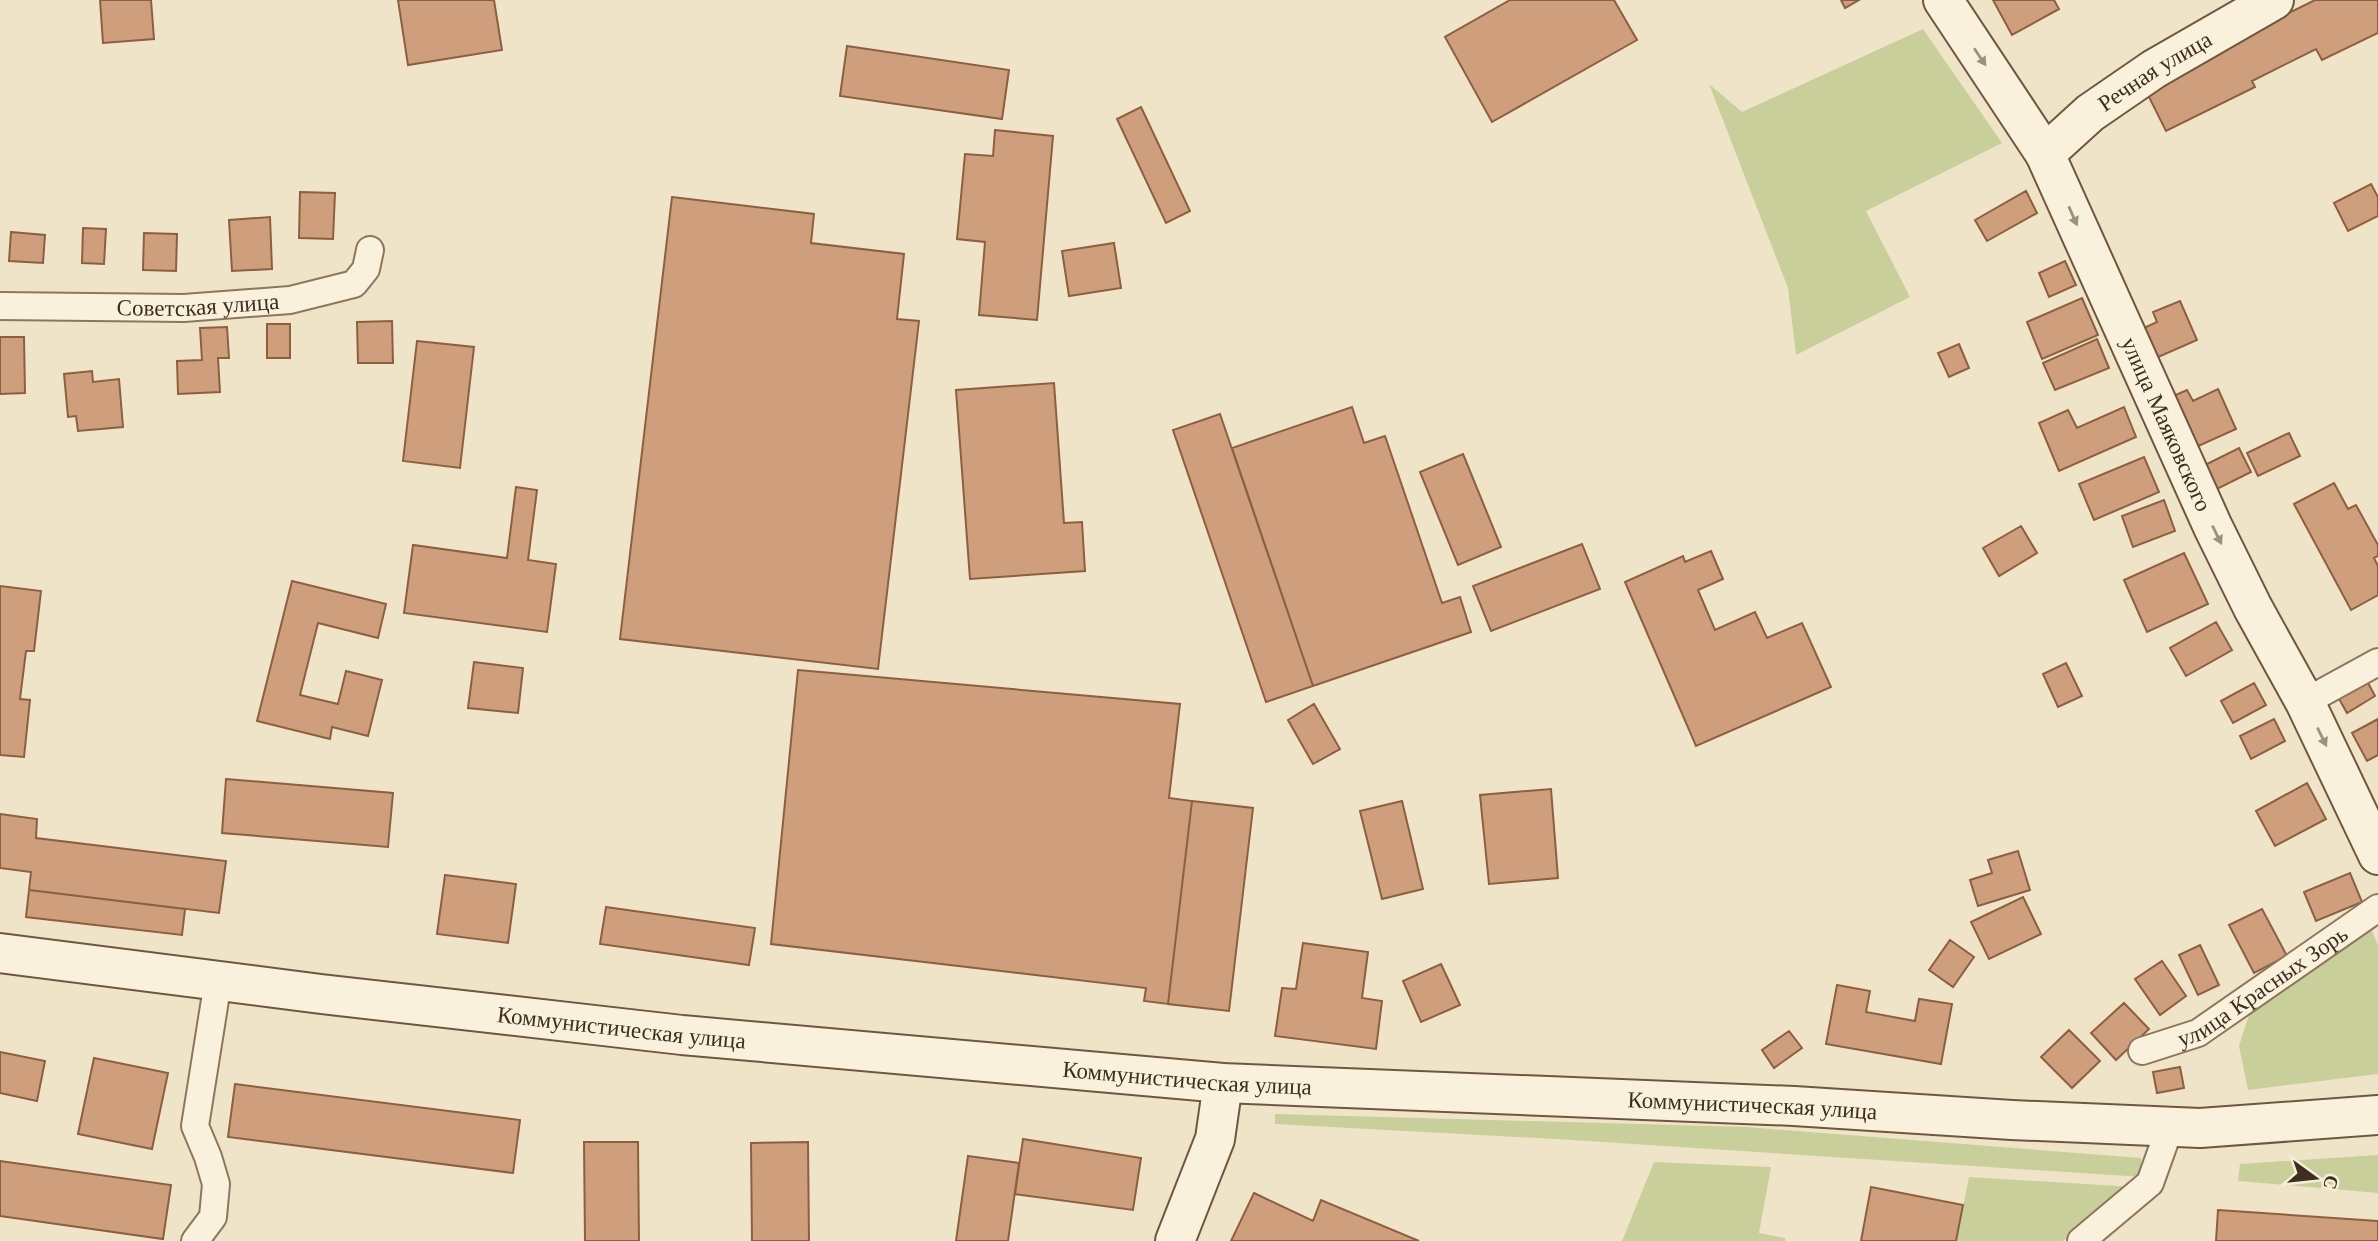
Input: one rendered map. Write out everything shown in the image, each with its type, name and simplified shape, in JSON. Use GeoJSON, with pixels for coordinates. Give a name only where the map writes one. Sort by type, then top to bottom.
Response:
{"type":"FeatureCollection","features":[{"type":"Feature","properties":{"kind":"main road","name":"улица Маяковского"},"geometry":{"type":"LineString","coordinates":[[1942,0],[2045,154],[2213,527],[2253,608],[2305,702],[2378,855]]}},
{"type":"Feature","properties":{"kind":"main road","name":"Речная улица"},"geometry":{"type":"LineString","coordinates":[[2045,154],[2090,113],[2154,69],[2274,0]]}},
{"type":"Feature","properties":{"kind":"main road","name":"Коммунистическая улица"},"geometry":{"type":"LineString","coordinates":[[0,953],[682,1035],[1223,1083],[1794,1106],[2012,1120],[2200,1128],[2378,1115]]}},
{"type":"Feature","properties":{"kind":"main road"},"geometry":{"type":"LineString","coordinates":[[1175,1241],[1216,1139],[1223,1083]]}},
{"type":"Feature","properties":{"kind":"street","name":"Советская улица"},"geometry":{"type":"LineString","coordinates":[[0,306],[184,308],[290,300],[354,284],[366,269],[370,250]]}},
{"type":"Feature","properties":{"kind":"street"},"geometry":{"type":"LineString","coordinates":[[2305,702],[2378,662]]}},
{"type":"Feature","properties":{"kind":"street","name":"улица Красных Зорь"},"geometry":{"type":"LineString","coordinates":[[2141,1051],[2197,1033],[2378,908]]}},
{"type":"Feature","properties":{"kind":"street"},"geometry":{"type":"LineString","coordinates":[[195,1241],[213,1217],[216,1184],[195,1126],[218,981]]}},
{"type":"Feature","properties":{"kind":"street"},"geometry":{"type":"LineString","coordinates":[[2081,1241],[2150,1184],[2170,1127]]}},
{"type":"Feature","properties":{"kind":"green space"},"geometry":{"type":"Polygon","coordinates":[[[1923,29],[2002,143],[1866,211],[1910,297],[1796,355],[1788,288],[1709,84],[1742,112],[1923,29]]]}},
{"type":"Feature","properties":{"kind":"green space"},"geometry":{"type":"Polygon","coordinates":[[[2369,923],[2378,946],[2378,1074],[2248,1090],[2239,1046],[2252,1005],[2369,923]]]}},
{"type":"Feature","properties":{"kind":"green space"},"geometry":{"type":"Polygon","coordinates":[[[1275,1114],[1746,1127],[2141,1158],[2142,1177],[1556,1139],[1275,1124],[1275,1114]]]}},
{"type":"Feature","properties":{"kind":"green space"},"geometry":{"type":"Polygon","coordinates":[[[2378,1155],[2378,1193],[2238,1181],[2240,1164],[2378,1155]]]}},
{"type":"Feature","properties":{"kind":"green space"},"geometry":{"type":"Polygon","coordinates":[[[1654,1162],[1771,1167],[1759,1233],[1785,1238],[1785,1241],[1622,1241],[1654,1162]]]}},
{"type":"Feature","properties":{"kind":"green space"},"geometry":{"type":"Polygon","coordinates":[[[1969,1177],[2135,1187],[2063,1241],[1956,1241],[1969,1177]]]}},
{"type":"Feature","properties":{"kind":"building"},"geometry":{"type":"Polygon","coordinates":[[[100,0],[151,0],[154,39],[103,43],[100,0]]]}},
{"type":"Feature","properties":{"kind":"building"},"geometry":{"type":"Polygon","coordinates":[[[398,0],[494,0],[502,50],[408,65],[398,0]]]}},
{"type":"Feature","properties":{"kind":"building"},"geometry":{"type":"Polygon","coordinates":[[[1510,0],[1614,0],[1637,40],[1492,122],[1445,37],[1510,0]]]}},
{"type":"Feature","properties":{"kind":"building"},"geometry":{"type":"Polygon","coordinates":[[[1841,0],[1859,0],[1845,8],[1841,0]]]}},
{"type":"Feature","properties":{"kind":"building"},"geometry":{"type":"Polygon","coordinates":[[[1993,0],[2054,0],[2059,9],[2012,35],[1993,0]]]}},
{"type":"Feature","properties":{"kind":"building"},"geometry":{"type":"Polygon","coordinates":[[[2315,0],[2378,0],[2378,33],[2322,60],[2316,49],[2252,81],[2255,87],[2166,131],[2143,85],[2315,0]]]}},
{"type":"Feature","properties":{"kind":"building"},"geometry":{"type":"Polygon","coordinates":[[[847,46],[1009,70],[1002,119],[840,96],[847,46]]]}},
{"type":"Feature","properties":{"kind":"building"},"geometry":{"type":"Polygon","coordinates":[[[1141,107],[1190,211],[1166,223],[1117,119],[1141,107]]]}},
{"type":"Feature","properties":{"kind":"building"},"geometry":{"type":"Polygon","coordinates":[[[995,130],[1053,136],[1037,320],[979,315],[985,242],[957,239],[965,154],[993,156],[995,130]]]}},
{"type":"Feature","properties":{"kind":"building"},"geometry":{"type":"Polygon","coordinates":[[[2371,184],[2378,197],[2378,216],[2348,231],[2334,203],[2371,184]]]}},
{"type":"Feature","properties":{"kind":"building"},"geometry":{"type":"Polygon","coordinates":[[[2026,191],[2037,213],[1987,241],[1975,220],[2026,191]]]}},
{"type":"Feature","properties":{"kind":"building"},"geometry":{"type":"Polygon","coordinates":[[[300,192],[335,193],[333,239],[299,238],[300,192]]]}},
{"type":"Feature","properties":{"kind":"building"},"geometry":{"type":"Polygon","coordinates":[[[672,197],[814,214],[811,243],[904,254],[897,319],[919,321],[878,669],[620,639],[672,197]]]}},
{"type":"Feature","properties":{"kind":"building"},"geometry":{"type":"Polygon","coordinates":[[[270,217],[272,269],[232,271],[229,220],[270,217]]]}},
{"type":"Feature","properties":{"kind":"building"},"geometry":{"type":"Polygon","coordinates":[[[83,228],[106,229],[104,264],[82,263],[83,228]]]}},
{"type":"Feature","properties":{"kind":"building"},"geometry":{"type":"Polygon","coordinates":[[[11,232],[45,235],[43,263],[9,261],[11,232]]]}},
{"type":"Feature","properties":{"kind":"building"},"geometry":{"type":"Polygon","coordinates":[[[144,233],[177,234],[176,271],[143,270],[144,233]]]}},
{"type":"Feature","properties":{"kind":"building"},"geometry":{"type":"Polygon","coordinates":[[[1114,243],[1121,288],[1069,296],[1062,251],[1114,243]]]}},
{"type":"Feature","properties":{"kind":"building"},"geometry":{"type":"Polygon","coordinates":[[[2065,261],[2076,285],[2049,297],[2039,273],[2065,261]]]}},
{"type":"Feature","properties":{"kind":"building"},"geometry":{"type":"Polygon","coordinates":[[[2082,298],[2098,335],[2042,359],[2027,322],[2082,298]]]}},
{"type":"Feature","properties":{"kind":"building"},"geometry":{"type":"Polygon","coordinates":[[[2180,301],[2197,340],[2156,358],[2144,328],[2157,322],[2153,312],[2180,301]]]}},
{"type":"Feature","properties":{"kind":"building"},"geometry":{"type":"Polygon","coordinates":[[[392,321],[393,363],[358,363],[357,322],[392,321]]]}},
{"type":"Feature","properties":{"kind":"building"},"geometry":{"type":"Polygon","coordinates":[[[267,324],[290,324],[290,358],[267,358],[267,324]]]}},
{"type":"Feature","properties":{"kind":"building"},"geometry":{"type":"Polygon","coordinates":[[[227,327],[229,358],[218,358],[220,392],[178,394],[177,361],[202,360],[200,328],[227,327]]]}},
{"type":"Feature","properties":{"kind":"building"},"geometry":{"type":"Polygon","coordinates":[[[0,337],[24,337],[25,393],[0,394],[0,337]]]}},
{"type":"Feature","properties":{"kind":"building"},"geometry":{"type":"Polygon","coordinates":[[[2097,339],[2109,368],[2055,390],[2043,363],[2097,339]]]}},
{"type":"Feature","properties":{"kind":"building"},"geometry":{"type":"Polygon","coordinates":[[[417,341],[474,347],[460,468],[403,461],[417,341]]]}},
{"type":"Feature","properties":{"kind":"building"},"geometry":{"type":"Polygon","coordinates":[[[1959,344],[1969,368],[1949,377],[1938,353],[1959,344]]]}},
{"type":"Feature","properties":{"kind":"building"},"geometry":{"type":"Polygon","coordinates":[[[92,371],[93,382],[119,379],[123,427],[78,431],[76,416],[68,417],[64,374],[92,371]]]}},
{"type":"Feature","properties":{"kind":"building"},"geometry":{"type":"Polygon","coordinates":[[[1054,383],[1064,523],[1082,522],[1085,571],[970,579],[956,390],[1054,383]]]}},
{"type":"Feature","properties":{"kind":"building"},"geometry":{"type":"Polygon","coordinates":[[[2218,389],[2236,429],[2194,448],[2171,397],[2187,390],[2193,401],[2218,389]]]}},
{"type":"Feature","properties":{"kind":"building"},"geometry":{"type":"Polygon","coordinates":[[[1352,407],[1364,443],[1385,436],[1442,603],[1460,597],[1471,632],[1313,686],[1232,448],[1352,407]]]}},
{"type":"Feature","properties":{"kind":"building"},"geometry":{"type":"Polygon","coordinates":[[[2124,407],[2136,437],[2059,471],[2039,423],[2068,410],[2077,428],[2124,407]]]}},
{"type":"Feature","properties":{"kind":"building"},"geometry":{"type":"Polygon","coordinates":[[[1220,414],[1313,686],[1266,702],[1173,430],[1220,414]]]}},
{"type":"Feature","properties":{"kind":"building"},"geometry":{"type":"Polygon","coordinates":[[[2289,433],[2300,456],[2258,476],[2247,453],[2289,433]]]}},
{"type":"Feature","properties":{"kind":"building"},"geometry":{"type":"Polygon","coordinates":[[[2239,448],[2251,472],[2213,491],[2201,467],[2239,448]]]}},
{"type":"Feature","properties":{"kind":"building"},"geometry":{"type":"Polygon","coordinates":[[[1463,454],[1501,547],[1458,565],[1420,472],[1463,454]]]}},
{"type":"Feature","properties":{"kind":"building"},"geometry":{"type":"Polygon","coordinates":[[[2144,457],[2159,492],[2094,520],[2079,484],[2144,457]]]}},
{"type":"Feature","properties":{"kind":"building"},"geometry":{"type":"Polygon","coordinates":[[[2334,483],[2348,509],[2356,505],[2378,545],[2378,556],[2374,558],[2378,566],[2378,595],[2351,610],[2294,504],[2334,483]]]}},
{"type":"Feature","properties":{"kind":"building"},"geometry":{"type":"Polygon","coordinates":[[[516,487],[537,490],[528,560],[556,564],[547,632],[404,613],[413,545],[507,558],[516,487]]]}},
{"type":"Feature","properties":{"kind":"building"},"geometry":{"type":"Polygon","coordinates":[[[2164,500],[2175,531],[2133,547],[2122,516],[2164,500]]]}},
{"type":"Feature","properties":{"kind":"building"},"geometry":{"type":"Polygon","coordinates":[[[2021,526],[2037,553],[1999,576],[1983,548],[2021,526]]]}},
{"type":"Feature","properties":{"kind":"building"},"geometry":{"type":"Polygon","coordinates":[[[1582,544],[1600,589],[1491,631],[1473,586],[1582,544]]]}},
{"type":"Feature","properties":{"kind":"building"},"geometry":{"type":"Polygon","coordinates":[[[1711,551],[1723,579],[1698,590],[1715,630],[1755,612],[1767,638],[1802,623],[1831,687],[1696,746],[1625,582],[1683,556],[1685,562],[1711,551]]]}},
{"type":"Feature","properties":{"kind":"building"},"geometry":{"type":"Polygon","coordinates":[[[2184,553],[2208,604],[2147,632],[2124,580],[2184,553]]]}},
{"type":"Feature","properties":{"kind":"building"},"geometry":{"type":"Polygon","coordinates":[[[292,581],[386,604],[378,638],[318,623],[300,695],[338,704],[346,671],[382,680],[368,736],[332,727],[330,739],[257,721],[292,581]]]}},
{"type":"Feature","properties":{"kind":"building"},"geometry":{"type":"Polygon","coordinates":[[[0,586],[41,591],[34,651],[26,651],[20,699],[30,700],[24,757],[0,755],[0,586]]]}},
{"type":"Feature","properties":{"kind":"building"},"geometry":{"type":"Polygon","coordinates":[[[2216,622],[2232,650],[2186,676],[2170,648],[2216,622]]]}},
{"type":"Feature","properties":{"kind":"building"},"geometry":{"type":"Polygon","coordinates":[[[474,662],[523,668],[518,713],[468,708],[474,662]]]}},
{"type":"Feature","properties":{"kind":"building"},"geometry":{"type":"Polygon","coordinates":[[[2066,663],[2082,696],[2058,707],[2043,674],[2066,663]]]}},
{"type":"Feature","properties":{"kind":"building"},"geometry":{"type":"Polygon","coordinates":[[[798,670],[1180,704],[1169,798],[1192,801],[1168,1004],[1144,1001],[1146,988],[771,944],[798,670]]]}},
{"type":"Feature","properties":{"kind":"building"},"geometry":{"type":"Polygon","coordinates":[[[2367,681],[2375,696],[2347,713],[2338,697],[2367,681]]]}},
{"type":"Feature","properties":{"kind":"building"},"geometry":{"type":"Polygon","coordinates":[[[2254,683],[2266,705],[2233,723],[2221,701],[2254,683]]]}},
{"type":"Feature","properties":{"kind":"building"},"geometry":{"type":"Polygon","coordinates":[[[1314,704],[1340,749],[1313,764],[1288,720],[1314,704]]]}},
{"type":"Feature","properties":{"kind":"building"},"geometry":{"type":"Polygon","coordinates":[[[2274,719],[2285,741],[2251,759],[2240,736],[2274,719]]]}},
{"type":"Feature","properties":{"kind":"building"},"geometry":{"type":"Polygon","coordinates":[[[2378,719],[2378,755],[2367,761],[2352,733],[2378,719]]]}},
{"type":"Feature","properties":{"kind":"building"},"geometry":{"type":"Polygon","coordinates":[[[226,779],[393,793],[388,847],[222,833],[226,779]]]}},
{"type":"Feature","properties":{"kind":"building"},"geometry":{"type":"Polygon","coordinates":[[[2307,783],[2326,819],[2275,846],[2256,811],[2307,783]]]}},
{"type":"Feature","properties":{"kind":"building"},"geometry":{"type":"Polygon","coordinates":[[[1551,789],[1558,878],[1489,884],[1480,795],[1551,789]]]}},
{"type":"Feature","properties":{"kind":"building"},"geometry":{"type":"Polygon","coordinates":[[[1192,801],[1253,808],[1229,1011],[1168,1004],[1192,801]]]}},
{"type":"Feature","properties":{"kind":"building"},"geometry":{"type":"Polygon","coordinates":[[[1402,801],[1423,889],[1382,899],[1360,811],[1402,801]]]}},
{"type":"Feature","properties":{"kind":"building"},"geometry":{"type":"Polygon","coordinates":[[[0,814],[37,819],[36,838],[226,861],[219,913],[29,890],[31,872],[0,868],[0,814]]]}},
{"type":"Feature","properties":{"kind":"building"},"geometry":{"type":"Polygon","coordinates":[[[2018,851],[2030,890],[1978,906],[1970,880],[1992,873],[1988,860],[2018,851]]]}},
{"type":"Feature","properties":{"kind":"building"},"geometry":{"type":"Polygon","coordinates":[[[2350,873],[2362,902],[2316,921],[2304,892],[2350,873]]]}},
{"type":"Feature","properties":{"kind":"building"},"geometry":{"type":"Polygon","coordinates":[[[445,875],[516,884],[508,943],[437,934],[445,875]]]}},
{"type":"Feature","properties":{"kind":"building"},"geometry":{"type":"Polygon","coordinates":[[[29,890],[185,909],[182,935],[26,917],[29,890]]]}},
{"type":"Feature","properties":{"kind":"building"},"geometry":{"type":"Polygon","coordinates":[[[2023,897],[2041,934],[1989,959],[1971,922],[2023,897]]]}},
{"type":"Feature","properties":{"kind":"building"},"geometry":{"type":"Polygon","coordinates":[[[606,907],[755,928],[749,965],[600,944],[606,907]]]}},
{"type":"Feature","properties":{"kind":"building"},"geometry":{"type":"Polygon","coordinates":[[[2262,909],[2287,956],[2254,973],[2229,925],[2262,909]]]}},
{"type":"Feature","properties":{"kind":"building"},"geometry":{"type":"Polygon","coordinates":[[[1950,940],[1974,957],[1953,987],[1929,970],[1950,940]]]}},
{"type":"Feature","properties":{"kind":"building"},"geometry":{"type":"Polygon","coordinates":[[[1303,943],[1368,952],[1362,998],[1382,1001],[1376,1049],[1275,1036],[1282,988],[1296,989],[1303,943]]]}},
{"type":"Feature","properties":{"kind":"building"},"geometry":{"type":"Polygon","coordinates":[[[2200,945],[2219,985],[2198,995],[2179,955],[2200,945]]]}},
{"type":"Feature","properties":{"kind":"building"},"geometry":{"type":"Polygon","coordinates":[[[2162,961],[2186,996],[2160,1015],[2135,979],[2162,961]]]}},
{"type":"Feature","properties":{"kind":"building"},"geometry":{"type":"Polygon","coordinates":[[[1441,964],[1460,1005],[1421,1022],[1403,981],[1441,964]]]}},
{"type":"Feature","properties":{"kind":"building"},"geometry":{"type":"Polygon","coordinates":[[[1837,985],[1870,991],[1866,1012],[1915,1021],[1919,999],[1952,1004],[1941,1064],[1826,1044],[1837,985]]]}},
{"type":"Feature","properties":{"kind":"building"},"geometry":{"type":"Polygon","coordinates":[[[2124,1003],[2149,1029],[2116,1060],[2091,1033],[2124,1003]]]}},
{"type":"Feature","properties":{"kind":"building"},"geometry":{"type":"Polygon","coordinates":[[[2069,1030],[2100,1061],[2072,1088],[2041,1057],[2069,1030]]]}},
{"type":"Feature","properties":{"kind":"building"},"geometry":{"type":"Polygon","coordinates":[[[1789,1031],[1802,1048],[1774,1068],[1762,1050],[1789,1031]]]}},
{"type":"Feature","properties":{"kind":"building"},"geometry":{"type":"Polygon","coordinates":[[[0,1052],[45,1061],[37,1101],[0,1093],[0,1052]]]}},
{"type":"Feature","properties":{"kind":"building"},"geometry":{"type":"Polygon","coordinates":[[[94,1058],[168,1073],[152,1149],[78,1134],[94,1058]]]}},
{"type":"Feature","properties":{"kind":"building"},"geometry":{"type":"Polygon","coordinates":[[[2180,1067],[2184,1088],[2157,1093],[2153,1072],[2180,1067]]]}},
{"type":"Feature","properties":{"kind":"building"},"geometry":{"type":"Polygon","coordinates":[[[235,1084],[520,1120],[513,1173],[228,1137],[235,1084]]]}},
{"type":"Feature","properties":{"kind":"building"},"geometry":{"type":"Polygon","coordinates":[[[1023,1139],[1141,1158],[1133,1210],[1015,1194],[1023,1139]]]}},
{"type":"Feature","properties":{"kind":"building"},"geometry":{"type":"Polygon","coordinates":[[[584,1142],[638,1142],[639,1241],[585,1241],[584,1142]]]}},
{"type":"Feature","properties":{"kind":"building"},"geometry":{"type":"Polygon","coordinates":[[[808,1142],[809,1241],[752,1241],[751,1143],[808,1142]]]}},
{"type":"Feature","properties":{"kind":"building"},"geometry":{"type":"Polygon","coordinates":[[[968,1156],[1019,1163],[1008,1241],[956,1241],[968,1156]]]}},
{"type":"Feature","properties":{"kind":"building"},"geometry":{"type":"Polygon","coordinates":[[[0,1161],[171,1185],[163,1239],[0,1216],[0,1161]]]}},
{"type":"Feature","properties":{"kind":"building"},"geometry":{"type":"Polygon","coordinates":[[[1871,1187],[1963,1205],[1956,1241],[1861,1241],[1871,1187]]]}},
{"type":"Feature","properties":{"kind":"building"},"geometry":{"type":"Polygon","coordinates":[[[1254,1193],[1313,1221],[1321,1200],[1419,1241],[1231,1241],[1254,1193]]]}},
{"type":"Feature","properties":{"kind":"building"},"geometry":{"type":"Polygon","coordinates":[[[2218,1210],[2378,1221],[2378,1241],[2216,1241],[2218,1210]]]}}]}
